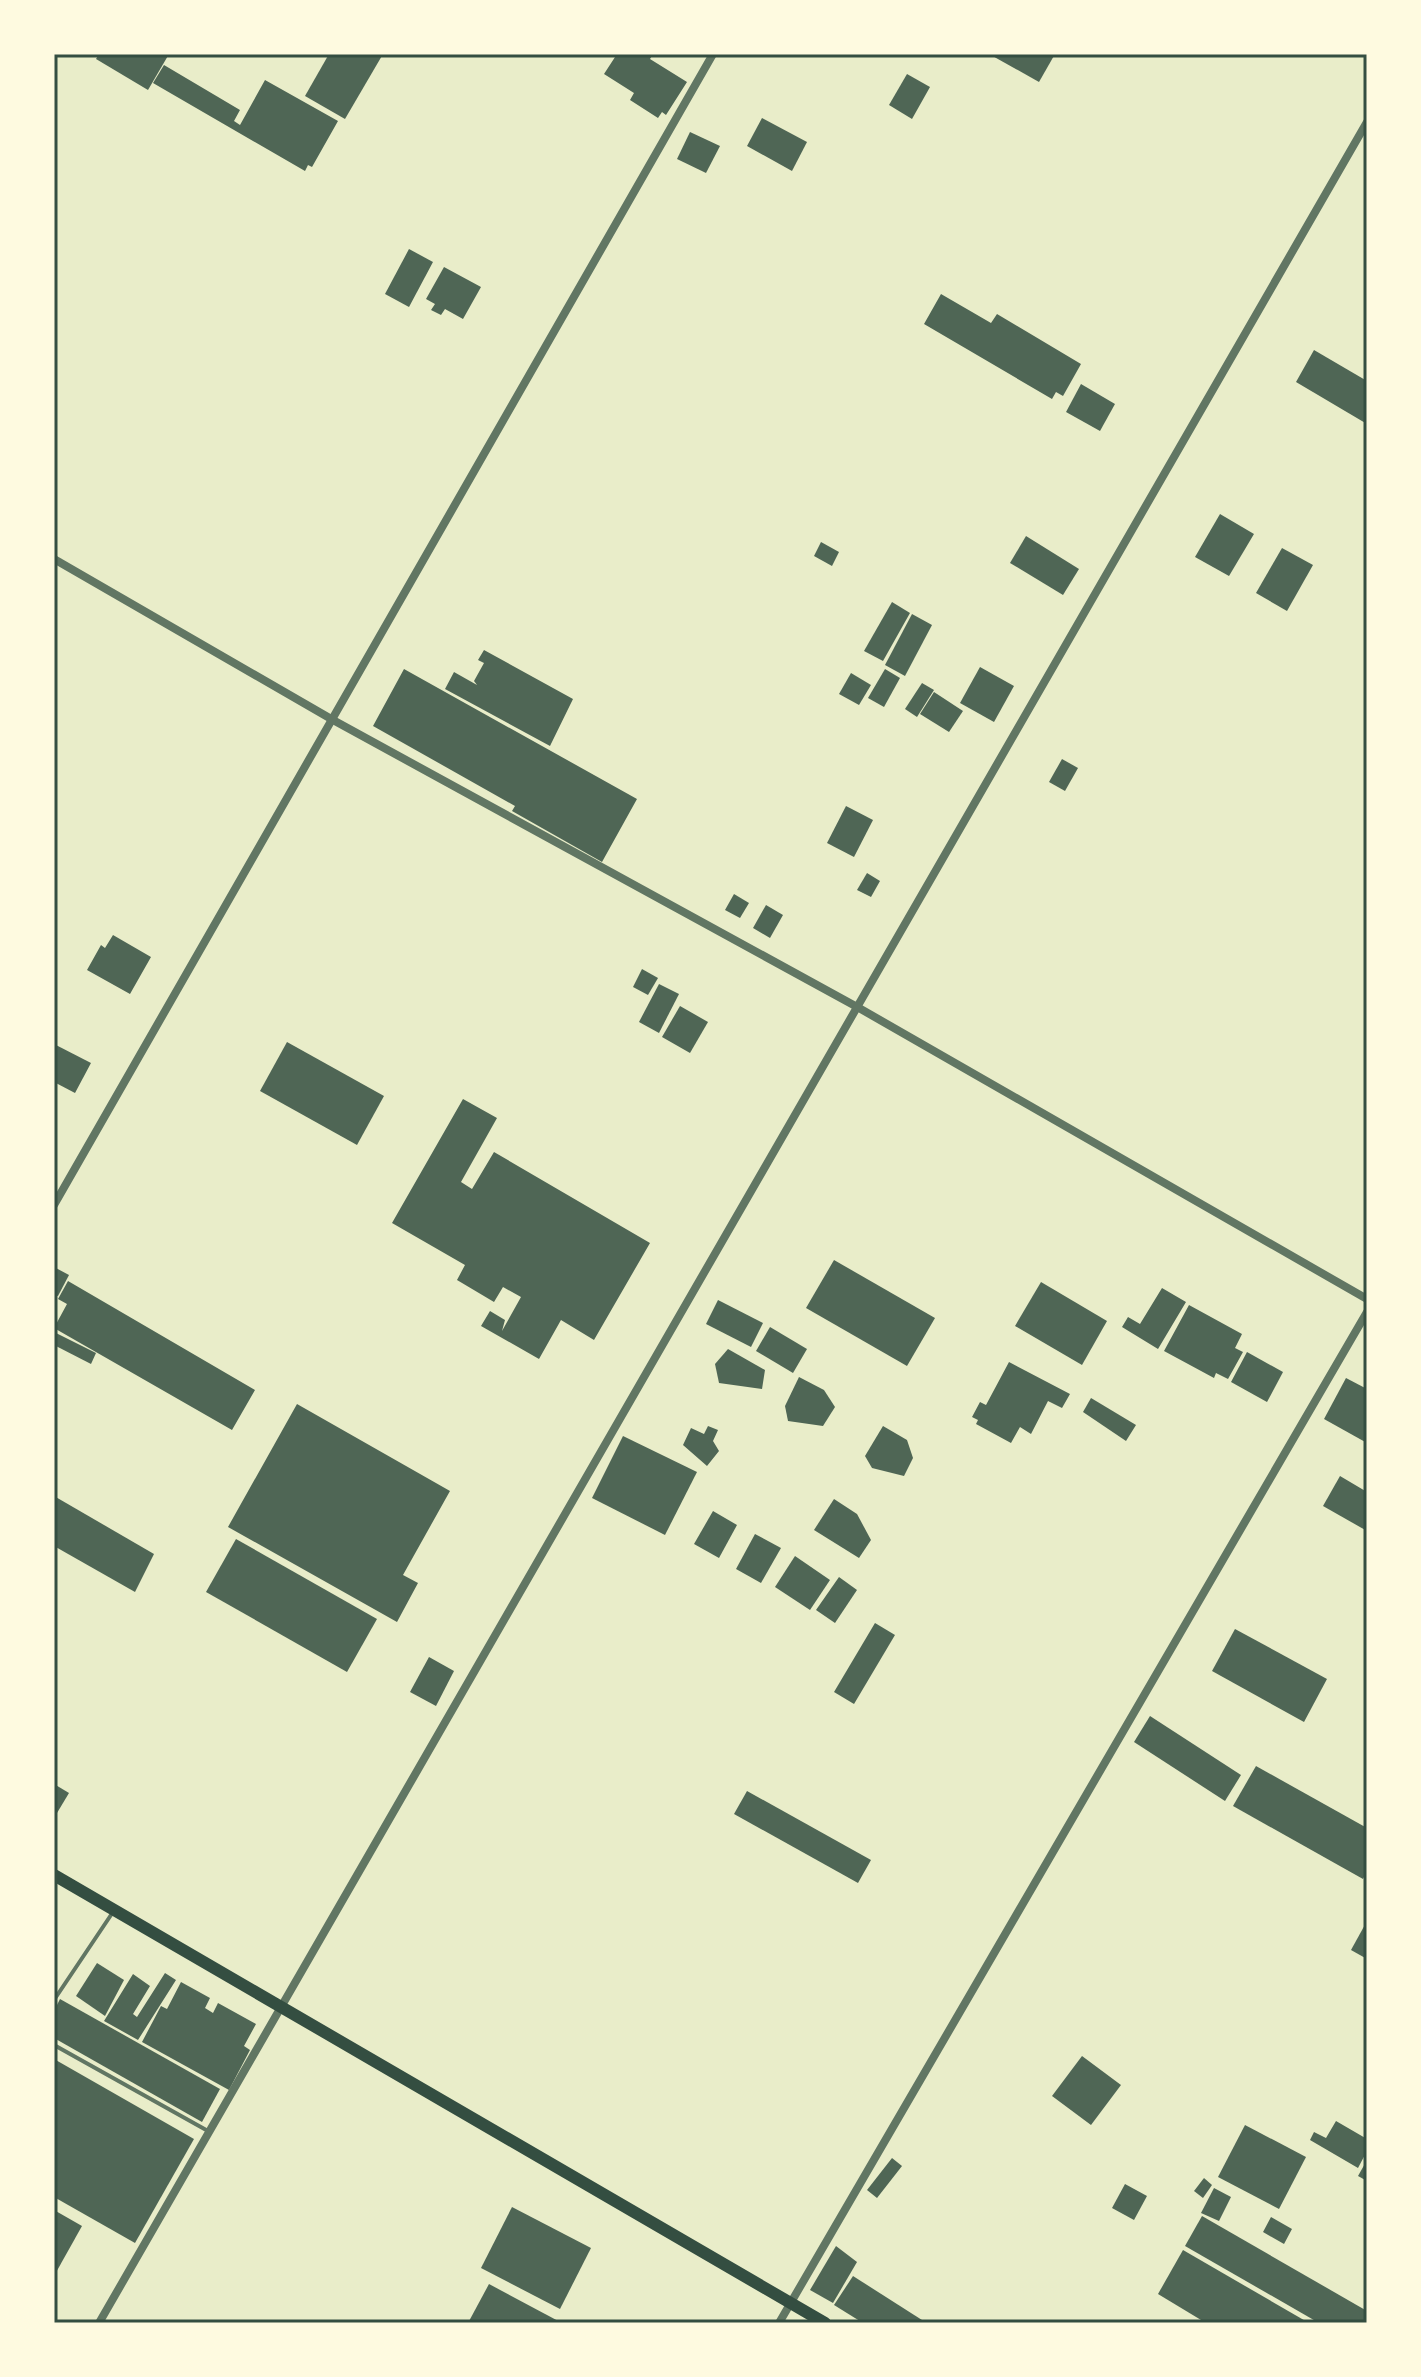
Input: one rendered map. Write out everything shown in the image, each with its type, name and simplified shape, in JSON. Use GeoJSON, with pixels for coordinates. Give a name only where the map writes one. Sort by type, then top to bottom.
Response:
{"type":"FeatureCollection","features":[{"type":"Feature","properties":{"kind":"main road"},"geometry":{"type":"LineString","coordinates":[[54,1875],[825,2323]]}},
{"type":"Feature","properties":{"kind":"street"},"geometry":{"type":"LineString","coordinates":[[54,1205],[713,54]]}},
{"type":"Feature","properties":{"kind":"street"},"geometry":{"type":"LineString","coordinates":[[99,2323],[1367,122]]}},
{"type":"Feature","properties":{"kind":"street"},"geometry":{"type":"LineString","coordinates":[[54,559],[333,720],[859,1008],[1367,1299]]}},
{"type":"Feature","properties":{"kind":"street"},"geometry":{"type":"LineString","coordinates":[[779,2323],[1367,1312]]}},
{"type":"Feature","properties":{"kind":"lane"},"geometry":{"type":"LineString","coordinates":[[54,2000],[115,1909]]}},
{"type":"Feature","properties":{"kind":"lane"},"geometry":{"type":"LineString","coordinates":[[54,2045],[208,2131]]}},
{"type":"Feature","properties":{"kind":"building"},"geometry":{"type":"Polygon","coordinates":[[[99,54],[169,54],[148,90],[96,59],[99,54]]]}},
{"type":"Feature","properties":{"kind":"building"},"geometry":{"type":"Polygon","coordinates":[[[329,54],[383,54],[345,119],[305,96],[329,54]]]}},
{"type":"Feature","properties":{"kind":"building"},"geometry":{"type":"Polygon","coordinates":[[[617,54],[653,54],[650,59],[687,82],[666,115],[662,112],[658,118],[630,100],[634,93],[604,74],[617,54]]]}},
{"type":"Feature","properties":{"kind":"building"},"geometry":{"type":"Polygon","coordinates":[[[989,54],[1055,54],[1039,82],[989,54]]]}},
{"type":"Feature","properties":{"kind":"building"},"geometry":{"type":"Polygon","coordinates":[[[164,65],[240,110],[234,121],[240,125],[265,80],[338,121],[312,167],[308,165],[305,171],[153,83],[164,65]]]}},
{"type":"Feature","properties":{"kind":"building"},"geometry":{"type":"Polygon","coordinates":[[[907,74],[930,87],[912,119],[889,105],[907,74]]]}},
{"type":"Feature","properties":{"kind":"building"},"geometry":{"type":"Polygon","coordinates":[[[762,118],[807,142],[792,171],[747,146],[762,118]]]}},
{"type":"Feature","properties":{"kind":"building"},"geometry":{"type":"Polygon","coordinates":[[[690,132],[720,146],[706,173],[677,159],[690,132]]]}},
{"type":"Feature","properties":{"kind":"building"},"geometry":{"type":"Polygon","coordinates":[[[409,249],[433,262],[409,307],[385,294],[409,249]]]}},
{"type":"Feature","properties":{"kind":"building"},"geometry":{"type":"Polygon","coordinates":[[[444,267],[481,287],[463,319],[445,309],[441,315],[431,310],[435,304],[426,299],[444,267]]]}},
{"type":"Feature","properties":{"kind":"building"},"geometry":{"type":"Polygon","coordinates":[[[941,294],[991,323],[997,314],[1081,364],[1063,396],[1056,392],[1052,399],[924,324],[941,294]]]}},
{"type":"Feature","properties":{"kind":"building"},"geometry":{"type":"Polygon","coordinates":[[[1314,350],[1367,381],[1367,424],[1296,382],[1314,350]]]}},
{"type":"Feature","properties":{"kind":"building"},"geometry":{"type":"Polygon","coordinates":[[[1081,384],[1115,404],[1100,431],[1066,412],[1081,384]]]}},
{"type":"Feature","properties":{"kind":"building"},"geometry":{"type":"Polygon","coordinates":[[[1220,514],[1254,534],[1229,576],[1195,557],[1220,514]]]}},
{"type":"Feature","properties":{"kind":"building"},"geometry":{"type":"Polygon","coordinates":[[[1026,536],[1079,569],[1063,595],[1010,563],[1026,536]]]}},
{"type":"Feature","properties":{"kind":"building"},"geometry":{"type":"Polygon","coordinates":[[[821,542],[839,552],[832,566],[814,556],[821,542]]]}},
{"type":"Feature","properties":{"kind":"building"},"geometry":{"type":"Polygon","coordinates":[[[1282,548],[1313,565],[1287,611],[1256,593],[1282,548]]]}},
{"type":"Feature","properties":{"kind":"building"},"geometry":{"type":"Polygon","coordinates":[[[892,602],[910,613],[883,661],[864,651],[892,602]]]}},
{"type":"Feature","properties":{"kind":"building"},"geometry":{"type":"Polygon","coordinates":[[[912,614],[932,625],[905,676],[885,665],[912,614]]]}},
{"type":"Feature","properties":{"kind":"building"},"geometry":{"type":"Polygon","coordinates":[[[484,650],[573,699],[550,746],[445,689],[454,672],[477,685],[474,681],[484,663],[478,660],[484,650]]]}},
{"type":"Feature","properties":{"kind":"building"},"geometry":{"type":"Polygon","coordinates":[[[980,667],[1014,686],[994,722],[960,703],[980,667]]]}},
{"type":"Feature","properties":{"kind":"building"},"geometry":{"type":"Polygon","coordinates":[[[404,669],[637,799],[602,862],[512,811],[515,806],[373,726],[404,669]]]}},
{"type":"Feature","properties":{"kind":"building"},"geometry":{"type":"Polygon","coordinates":[[[885,669],[900,678],[884,707],[868,698],[885,669]]]}},
{"type":"Feature","properties":{"kind":"building"},"geometry":{"type":"Polygon","coordinates":[[[851,673],[871,685],[859,705],[839,694],[851,673]]]}},
{"type":"Feature","properties":{"kind":"building"},"geometry":{"type":"Polygon","coordinates":[[[922,683],[934,690],[917,717],[905,709],[922,683]]]}},
{"type":"Feature","properties":{"kind":"building"},"geometry":{"type":"Polygon","coordinates":[[[934,692],[963,711],[949,732],[920,714],[934,692]]]}},
{"type":"Feature","properties":{"kind":"building"},"geometry":{"type":"Polygon","coordinates":[[[1062,759],[1078,768],[1065,791],[1049,782],[1062,759]]]}},
{"type":"Feature","properties":{"kind":"building"},"geometry":{"type":"Polygon","coordinates":[[[846,806],[873,820],[854,857],[827,843],[846,806]]]}},
{"type":"Feature","properties":{"kind":"building"},"geometry":{"type":"Polygon","coordinates":[[[867,873],[880,881],[871,897],[857,890],[867,873]]]}},
{"type":"Feature","properties":{"kind":"building"},"geometry":{"type":"Polygon","coordinates":[[[734,894],[749,903],[740,918],[725,910],[734,894]]]}},
{"type":"Feature","properties":{"kind":"building"},"geometry":{"type":"Polygon","coordinates":[[[766,905],[783,915],[770,938],[753,928],[766,905]]]}},
{"type":"Feature","properties":{"kind":"building"},"geometry":{"type":"Polygon","coordinates":[[[113,935],[151,957],[130,994],[87,970],[101,945],[105,948],[113,935]]]}},
{"type":"Feature","properties":{"kind":"building"},"geometry":{"type":"Polygon","coordinates":[[[642,969],[658,978],[648,995],[633,987],[642,969]]]}},
{"type":"Feature","properties":{"kind":"building"},"geometry":{"type":"Polygon","coordinates":[[[659,984],[679,994],[659,1033],[639,1022],[659,984]]]}},
{"type":"Feature","properties":{"kind":"building"},"geometry":{"type":"Polygon","coordinates":[[[680,1006],[708,1022],[690,1053],[662,1037],[680,1006]]]}},
{"type":"Feature","properties":{"kind":"building"},"geometry":{"type":"Polygon","coordinates":[[[287,1042],[384,1096],[357,1145],[260,1091],[287,1042]]]}},
{"type":"Feature","properties":{"kind":"building"},"geometry":{"type":"Polygon","coordinates":[[[54,1044],[91,1063],[75,1093],[54,1082],[54,1044]]]}},
{"type":"Feature","properties":{"kind":"building"},"geometry":{"type":"Polygon","coordinates":[[[463,1099],[497,1118],[461,1182],[472,1189],[494,1152],[650,1243],[594,1340],[561,1320],[539,1359],[481,1326],[490,1311],[505,1320],[502,1331],[521,1297],[503,1287],[494,1302],[457,1280],[465,1265],[392,1223],[463,1099]]]}},
{"type":"Feature","properties":{"kind":"building"},"geometry":{"type":"Polygon","coordinates":[[[834,1260],[935,1318],[907,1366],[806,1308],[834,1260]]]}},
{"type":"Feature","properties":{"kind":"building"},"geometry":{"type":"Polygon","coordinates":[[[54,1267],[69,1275],[58,1296],[54,1295],[54,1267]]]}},
{"type":"Feature","properties":{"kind":"building"},"geometry":{"type":"Polygon","coordinates":[[[68,1281],[255,1390],[232,1430],[54,1328],[67,1304],[58,1299],[68,1281]]]}},
{"type":"Feature","properties":{"kind":"building"},"geometry":{"type":"Polygon","coordinates":[[[1041,1282],[1107,1321],[1082,1365],[1015,1326],[1041,1282]]]}},
{"type":"Feature","properties":{"kind":"building"},"geometry":{"type":"Polygon","coordinates":[[[1162,1288],[1186,1302],[1158,1349],[1122,1327],[1128,1317],[1140,1324],[1162,1288]]]}},
{"type":"Feature","properties":{"kind":"building"},"geometry":{"type":"Polygon","coordinates":[[[718,1300],[763,1323],[751,1347],[706,1324],[718,1300]]]}},
{"type":"Feature","properties":{"kind":"building"},"geometry":{"type":"Polygon","coordinates":[[[1189,1305],[1242,1334],[1235,1348],[1243,1352],[1228,1379],[1216,1373],[1214,1378],[1164,1351],[1189,1305]]]}},
{"type":"Feature","properties":{"kind":"building"},"geometry":{"type":"Polygon","coordinates":[[[770,1327],[807,1349],[793,1373],[756,1351],[770,1327]]]}},
{"type":"Feature","properties":{"kind":"building"},"geometry":{"type":"Polygon","coordinates":[[[54,1332],[96,1353],[91,1364],[54,1345],[54,1332]]]}},
{"type":"Feature","properties":{"kind":"building"},"geometry":{"type":"Polygon","coordinates":[[[728,1349],[765,1370],[762,1389],[719,1383],[715,1364],[728,1349]]]}},
{"type":"Feature","properties":{"kind":"building"},"geometry":{"type":"Polygon","coordinates":[[[1247,1352],[1283,1372],[1267,1402],[1231,1382],[1247,1352]]]}},
{"type":"Feature","properties":{"kind":"building"},"geometry":{"type":"Polygon","coordinates":[[[1009,1362],[1070,1394],[1062,1408],[1048,1401],[1031,1434],[1020,1427],[1011,1443],[976,1424],[978,1420],[972,1417],[980,1402],[986,1405],[1009,1362]]]}},
{"type":"Feature","properties":{"kind":"building"},"geometry":{"type":"Polygon","coordinates":[[[799,1377],[824,1390],[835,1407],[823,1426],[788,1421],[785,1406],[799,1377]]]}},
{"type":"Feature","properties":{"kind":"building"},"geometry":{"type":"Polygon","coordinates":[[[1346,1378],[1367,1389],[1367,1443],[1324,1419],[1346,1378]]]}},
{"type":"Feature","properties":{"kind":"building"},"geometry":{"type":"Polygon","coordinates":[[[1091,1398],[1136,1425],[1126,1441],[1083,1412],[1091,1398]]]}},
{"type":"Feature","properties":{"kind":"building"},"geometry":{"type":"Polygon","coordinates":[[[297,1404],[450,1491],[403,1575],[418,1583],[397,1622],[228,1527],[297,1404]]]}},
{"type":"Feature","properties":{"kind":"building"},"geometry":{"type":"Polygon","coordinates":[[[708,1426],[718,1430],[713,1441],[719,1451],[707,1466],[683,1445],[691,1428],[704,1434],[708,1426]]]}},
{"type":"Feature","properties":{"kind":"building"},"geometry":{"type":"Polygon","coordinates":[[[883,1426],[907,1440],[913,1458],[904,1476],[872,1468],[865,1456],[883,1426]]]}},
{"type":"Feature","properties":{"kind":"building"},"geometry":{"type":"Polygon","coordinates":[[[623,1436],[697,1472],[665,1535],[592,1498],[623,1436]]]}},
{"type":"Feature","properties":{"kind":"building"},"geometry":{"type":"Polygon","coordinates":[[[1340,1476],[1367,1492],[1367,1531],[1323,1506],[1340,1476]]]}},
{"type":"Feature","properties":{"kind":"building"},"geometry":{"type":"Polygon","coordinates":[[[54,1496],[154,1554],[135,1592],[54,1546],[54,1496]]]}},
{"type":"Feature","properties":{"kind":"building"},"geometry":{"type":"Polygon","coordinates":[[[834,1499],[857,1514],[871,1540],[859,1558],[814,1530],[834,1499]]]}},
{"type":"Feature","properties":{"kind":"building"},"geometry":{"type":"Polygon","coordinates":[[[713,1511],[737,1525],[719,1558],[694,1544],[713,1511]]]}},
{"type":"Feature","properties":{"kind":"building"},"geometry":{"type":"Polygon","coordinates":[[[755,1534],[781,1548],[761,1583],[736,1569],[755,1534]]]}},
{"type":"Feature","properties":{"kind":"building"},"geometry":{"type":"Polygon","coordinates":[[[236,1539],[377,1619],[347,1672],[206,1592],[236,1539]]]}},
{"type":"Feature","properties":{"kind":"building"},"geometry":{"type":"Polygon","coordinates":[[[795,1556],[830,1580],[810,1610],[775,1587],[795,1556]]]}},
{"type":"Feature","properties":{"kind":"building"},"geometry":{"type":"Polygon","coordinates":[[[839,1577],[857,1590],[835,1623],[816,1610],[839,1577]]]}},
{"type":"Feature","properties":{"kind":"building"},"geometry":{"type":"Polygon","coordinates":[[[875,1623],[895,1635],[854,1704],[834,1692],[875,1623]]]}},
{"type":"Feature","properties":{"kind":"building"},"geometry":{"type":"Polygon","coordinates":[[[1235,1629],[1327,1679],[1304,1722],[1212,1671],[1235,1629]]]}},
{"type":"Feature","properties":{"kind":"building"},"geometry":{"type":"Polygon","coordinates":[[[429,1657],[454,1671],[436,1706],[410,1692],[429,1657]]]}},
{"type":"Feature","properties":{"kind":"building"},"geometry":{"type":"Polygon","coordinates":[[[1150,1716],[1241,1775],[1225,1801],[1134,1742],[1150,1716]]]}},
{"type":"Feature","properties":{"kind":"building"},"geometry":{"type":"Polygon","coordinates":[[[1256,1766],[1367,1828],[1367,1871],[1363,1879],[1233,1806],[1256,1766]]]}},
{"type":"Feature","properties":{"kind":"building"},"geometry":{"type":"Polygon","coordinates":[[[54,1784],[69,1793],[54,1818],[54,1784]]]}},
{"type":"Feature","properties":{"kind":"building"},"geometry":{"type":"Polygon","coordinates":[[[747,1791],[871,1860],[858,1883],[734,1814],[747,1791]]]}},
{"type":"Feature","properties":{"kind":"building"},"geometry":{"type":"Polygon","coordinates":[[[1367,1921],[1367,1959],[1351,1950],[1367,1921]]]}},
{"type":"Feature","properties":{"kind":"building"},"geometry":{"type":"Polygon","coordinates":[[[97,1963],[124,1980],[105,2016],[76,1996],[97,1963]]]}},
{"type":"Feature","properties":{"kind":"building"},"geometry":{"type":"Polygon","coordinates":[[[165,1973],[176,1980],[138,2040],[104,2021],[133,1974],[150,1986],[133,2014],[137,2017],[165,1973]]]}},
{"type":"Feature","properties":{"kind":"building"},"geometry":{"type":"Polygon","coordinates":[[[181,1982],[210,1998],[205,2008],[213,2013],[218,2003],[256,2024],[244,2046],[250,2050],[229,2090],[142,2042],[161,2006],[167,2009],[181,1982]]]}},
{"type":"Feature","properties":{"kind":"building"},"geometry":{"type":"Polygon","coordinates":[[[60,1999],[220,2089],[202,2122],[54,2038],[54,2011],[60,1999]]]}},
{"type":"Feature","properties":{"kind":"building"},"geometry":{"type":"Polygon","coordinates":[[[1082,2056],[1121,2085],[1091,2125],[1052,2096],[1082,2056]]]}},
{"type":"Feature","properties":{"kind":"building"},"geometry":{"type":"Polygon","coordinates":[[[54,2059],[194,2139],[135,2243],[54,2197],[54,2059]]]}},
{"type":"Feature","properties":{"kind":"building"},"geometry":{"type":"Polygon","coordinates":[[[1336,2121],[1367,2139],[1367,2151],[1358,2168],[1310,2140],[1314,2132],[1326,2138],[1336,2121]]]}},
{"type":"Feature","properties":{"kind":"building"},"geometry":{"type":"Polygon","coordinates":[[[1245,2125],[1306,2157],[1279,2209],[1218,2177],[1245,2125]]]}},
{"type":"Feature","properties":{"kind":"building"},"geometry":{"type":"Polygon","coordinates":[[[892,2158],[902,2166],[877,2198],[867,2190],[892,2158]]]}},
{"type":"Feature","properties":{"kind":"building"},"geometry":{"type":"Polygon","coordinates":[[[1367,2160],[1367,2181],[1358,2176],[1367,2160]]]}},
{"type":"Feature","properties":{"kind":"building"},"geometry":{"type":"Polygon","coordinates":[[[1204,2178],[1212,2185],[1203,2198],[1194,2191],[1204,2178]]]}},
{"type":"Feature","properties":{"kind":"building"},"geometry":{"type":"Polygon","coordinates":[[[1125,2184],[1147,2196],[1134,2220],[1112,2208],[1125,2184]]]}},
{"type":"Feature","properties":{"kind":"building"},"geometry":{"type":"Polygon","coordinates":[[[1214,2188],[1231,2197],[1219,2221],[1201,2213],[1214,2188]]]}},
{"type":"Feature","properties":{"kind":"building"},"geometry":{"type":"Polygon","coordinates":[[[512,2207],[591,2248],[560,2309],[481,2268],[512,2207]]]}},
{"type":"Feature","properties":{"kind":"building"},"geometry":{"type":"Polygon","coordinates":[[[54,2210],[82,2226],[54,2276],[54,2210]]]}},
{"type":"Feature","properties":{"kind":"building"},"geometry":{"type":"Polygon","coordinates":[[[1202,2216],[1367,2311],[1367,2323],[1319,2323],[1185,2246],[1202,2216]]]}},
{"type":"Feature","properties":{"kind":"building"},"geometry":{"type":"Polygon","coordinates":[[[1271,2217],[1292,2229],[1284,2244],[1263,2232],[1271,2217]]]}},
{"type":"Feature","properties":{"kind":"building"},"geometry":{"type":"Polygon","coordinates":[[[836,2246],[857,2262],[833,2303],[810,2290],[836,2246]]]}},
{"type":"Feature","properties":{"kind":"building"},"geometry":{"type":"Polygon","coordinates":[[[1183,2250],[1309,2323],[1206,2323],[1158,2294],[1183,2250]]]}},
{"type":"Feature","properties":{"kind":"building"},"geometry":{"type":"Polygon","coordinates":[[[853,2276],[922,2320],[920,2323],[863,2323],[834,2305],[853,2276]]]}},
{"type":"Feature","properties":{"kind":"building"},"geometry":{"type":"Polygon","coordinates":[[[489,2284],[562,2323],[468,2323],[489,2284]]]}}]}
